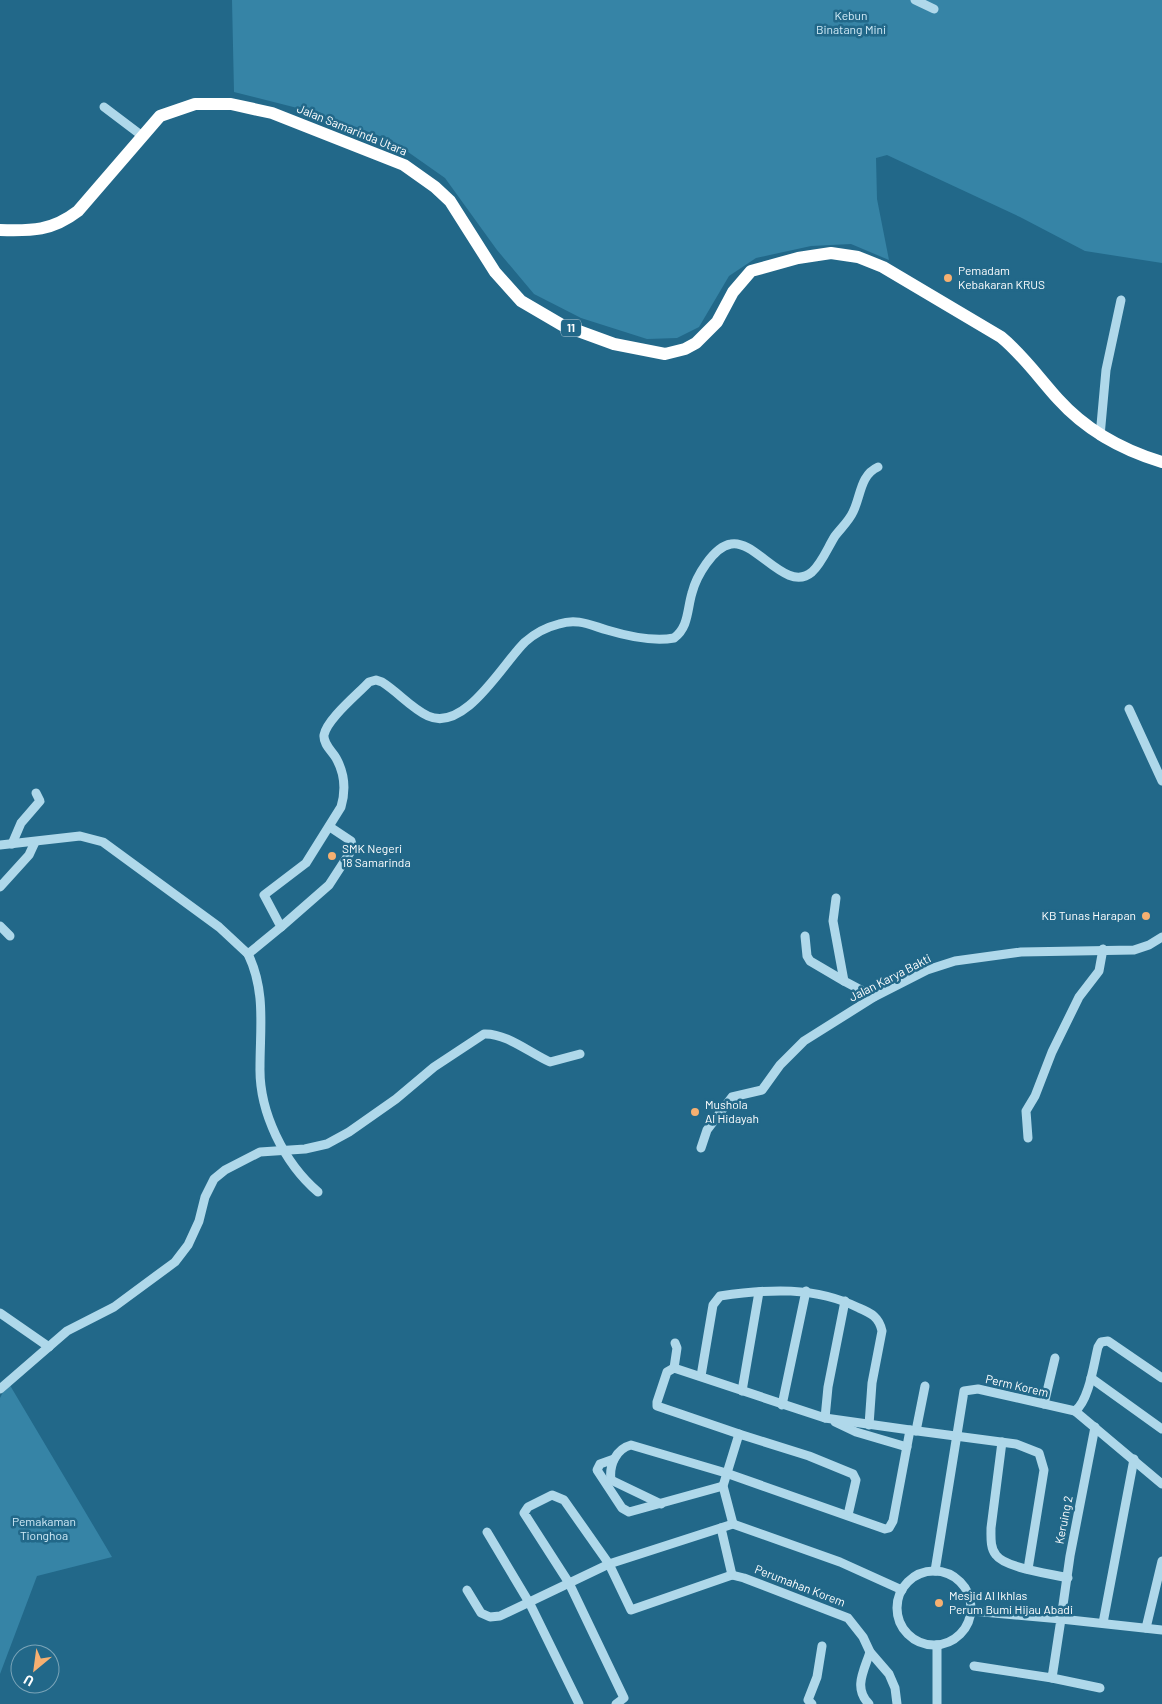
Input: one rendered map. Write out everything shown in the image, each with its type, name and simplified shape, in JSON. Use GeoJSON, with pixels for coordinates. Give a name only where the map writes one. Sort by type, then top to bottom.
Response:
{"type":"FeatureCollection","features":[{"type":"Feature","properties":{"kind":"highway","name":"Jalan Samarinda Utara"},"geometry":{"type":"LineString","coordinates":[[0,230],[44,229],[58,225],[68,218],[83,206],[141,135],[160,116],[195,104],[213,102],[231,104],[272,113],[384,155],[420,176],[450,201],[496,272],[521,301],[562,325],[614,344],[650,353],[665,354],[685,349],[696,343],[717,322],[732,292],[751,271],[798,258],[831,254],[858,257],[884,267],[1001,337],[1018,352],[1059,400],[1080,421],[1100,436],[1162,462]]}},
{"type":"Feature","properties":{"kind":"street"},"geometry":{"type":"LineString","coordinates":[[915,0],[934,9]]}},
{"type":"Feature","properties":{"kind":"street"},"geometry":{"type":"LineString","coordinates":[[104,107],[141,135]]}},
{"type":"Feature","properties":{"kind":"street"},"geometry":{"type":"LineString","coordinates":[[1100,436],[1106,370],[1120,300]]}},
{"type":"Feature","properties":{"kind":"street"},"geometry":{"type":"LineString","coordinates":[[281,927],[264,895],[299,870],[330,828],[341,807],[344,787],[342,772],[326,744],[325,733],[332,722],[369,682],[382,682],[424,713],[443,718],[455,715],[470,706],[527,640],[560,623],[582,622],[619,634],[648,638],[674,638],[685,626],[695,584],[720,548],[730,544],[742,545],[782,572],[795,576],[808,574],[817,566],[853,512],[866,476],[878,467]]}},
{"type":"Feature","properties":{"kind":"street"},"geometry":{"type":"LineString","coordinates":[[1129,709],[1162,781]]}},
{"type":"Feature","properties":{"kind":"street"},"geometry":{"type":"LineString","coordinates":[[12,844],[21,823],[40,800],[36,793]]}},
{"type":"Feature","properties":{"kind":"street"},"geometry":{"type":"LineString","coordinates":[[248,954],[329,885],[353,848],[351,841],[330,828]]}},
{"type":"Feature","properties":{"kind":"street"},"geometry":{"type":"LineString","coordinates":[[0,845],[80,836],[103,842],[219,927],[248,954],[256,970],[262,1012],[260,1081],[281,1150],[318,1192]]}},
{"type":"Feature","properties":{"kind":"street"},"geometry":{"type":"LineString","coordinates":[[0,887],[29,855],[35,842]]}},
{"type":"Feature","properties":{"kind":"street"},"geometry":{"type":"LineString","coordinates":[[836,898],[833,921],[844,981]]}},
{"type":"Feature","properties":{"kind":"street"},"geometry":{"type":"LineString","coordinates":[[0,926],[10,936]]}},
{"type":"Feature","properties":{"kind":"street"},"geometry":{"type":"LineString","coordinates":[[805,936],[807,956],[810,961],[874,997]]}},
{"type":"Feature","properties":{"kind":"street","name":"Jalan Karya Bakti"},"geometry":{"type":"LineString","coordinates":[[701,1148],[707,1130],[721,1108],[736,1095],[762,1090],[780,1065],[804,1041],[874,997],[927,970],[955,961],[1021,952],[1103,949],[1134,950],[1149,946],[1162,937]]}},
{"type":"Feature","properties":{"kind":"street"},"geometry":{"type":"LineString","coordinates":[[1028,1138],[1026,1111],[1079,997],[1099,971],[1103,949]]}},
{"type":"Feature","properties":{"kind":"street"},"geometry":{"type":"LineString","coordinates":[[0,1389],[67,1332],[130,1297],[175,1262],[188,1245],[200,1221],[206,1197],[214,1179],[240,1160],[260,1152],[305,1149],[326,1144],[349,1132],[396,1099],[434,1067],[484,1034],[491,1034],[504,1039],[550,1062],[580,1054]]}},
{"type":"Feature","properties":{"kind":"street"},"geometry":{"type":"LineString","coordinates":[[782,1405],[806,1291]]}},
{"type":"Feature","properties":{"kind":"street"},"geometry":{"type":"LineString","coordinates":[[701,1376],[714,1302],[720,1296],[758,1292],[806,1291],[845,1302],[877,1317],[882,1331],[872,1382],[869,1425]]}},
{"type":"Feature","properties":{"kind":"street"},"geometry":{"type":"LineString","coordinates":[[742,1391],[758,1292]]}},
{"type":"Feature","properties":{"kind":"street"},"geometry":{"type":"LineString","coordinates":[[827,1418],[828,1387],[845,1302]]}},
{"type":"Feature","properties":{"kind":"street"},"geometry":{"type":"LineString","coordinates":[[0,1313],[49,1347]]}},
{"type":"Feature","properties":{"kind":"street"},"geometry":{"type":"LineString","coordinates":[[1161,1375],[1108,1341],[1101,1342],[1083,1403],[1075,1411],[1162,1484]]}},
{"type":"Feature","properties":{"kind":"street"},"geometry":{"type":"LineString","coordinates":[[674,1368],[677,1348],[675,1343]]}},
{"type":"Feature","properties":{"kind":"street"},"geometry":{"type":"LineString","coordinates":[[1044,1404],[1055,1358]]}},
{"type":"Feature","properties":{"kind":"street"},"geometry":{"type":"LineString","coordinates":[[848,1515],[856,1480],[853,1474],[809,1456],[662,1410],[657,1406],[657,1402],[667,1372],[674,1368],[782,1405],[827,1418],[1002,1442],[1033,1449],[1042,1457],[1044,1470],[1028,1569]]}},
{"type":"Feature","properties":{"kind":"street"},"geometry":{"type":"LineString","coordinates":[[1091,1378],[1162,1429]]}},
{"type":"Feature","properties":{"kind":"street"},"geometry":{"type":"LineString","coordinates":[[609,1482],[614,1459],[620,1449],[631,1445],[726,1473],[884,1529],[892,1525],[907,1447],[924,1386]]}},
{"type":"Feature","properties":{"kind":"street","name":"Perm Korem"},"geometry":{"type":"LineString","coordinates":[[936,1571],[962,1397],[968,1389],[1075,1411]]}},
{"type":"Feature","properties":{"kind":"street"},"geometry":{"type":"LineString","coordinates":[[827,1418],[856,1432],[907,1447]]}},
{"type":"Feature","properties":{"kind":"street","name":"Keruing 2"},"geometry":{"type":"LineString","coordinates":[[1052,1678],[1095,1427]]}},
{"type":"Feature","properties":{"kind":"street"},"geometry":{"type":"LineString","coordinates":[[733,1524],[723,1486],[739,1434]]}},
{"type":"Feature","properties":{"kind":"street"},"geometry":{"type":"LineString","coordinates":[[1002,1442],[990,1542],[996,1556],[1028,1569],[1068,1578]]}},
{"type":"Feature","properties":{"kind":"street"},"geometry":{"type":"LineString","coordinates":[[614,1459],[598,1467],[609,1482],[622,1508],[629,1512],[723,1486]]}},
{"type":"Feature","properties":{"kind":"street"},"geometry":{"type":"LineString","coordinates":[[1103,1623],[1134,1459]]}},
{"type":"Feature","properties":{"kind":"street"},"geometry":{"type":"LineString","coordinates":[[609,1482],[661,1504]]}},
{"type":"Feature","properties":{"kind":"street"},"geometry":{"type":"LineString","coordinates":[[616,1704],[624,1698],[569,1583],[524,1514],[528,1507],[552,1495],[564,1500],[609,1564],[631,1610],[732,1575],[721,1528]]}},
{"type":"Feature","properties":{"kind":"street"},"geometry":{"type":"LineString","coordinates":[[467,1590],[481,1613],[490,1617],[500,1616],[530,1604],[609,1564],[733,1524],[840,1562],[902,1590]]}},
{"type":"Feature","properties":{"kind":"street"},"geometry":{"type":"LineString","coordinates":[[487,1532],[530,1604],[579,1704]]}},
{"type":"Feature","properties":{"kind":"street"},"geometry":{"type":"LineString","coordinates":[[1146,1628],[1162,1561]]}},
{"type":"Feature","properties":{"kind":"street"},"geometry":{"type":"LineString","coordinates":[[936,1571],[947,1573],[962,1584],[970,1599],[972,1611],[968,1624],[961,1634],[950,1642],[937,1645],[924,1644],[912,1638],[903,1628],[898,1609],[902,1590],[910,1580],[922,1573],[936,1571]]}},
{"type":"Feature","properties":{"kind":"street","name":"Perumahan Korem"},"geometry":{"type":"LineString","coordinates":[[732,1575],[848,1618],[863,1637],[870,1652],[889,1674],[897,1704]]}},
{"type":"Feature","properties":{"kind":"street"},"geometry":{"type":"LineString","coordinates":[[972,1611],[1162,1630]]}},
{"type":"Feature","properties":{"kind":"street"},"geometry":{"type":"LineString","coordinates":[[937,1645],[937,1704]]}},
{"type":"Feature","properties":{"kind":"street"},"geometry":{"type":"LineString","coordinates":[[812,1704],[808,1700],[816,1677],[822,1646]]}},
{"type":"Feature","properties":{"kind":"street"},"geometry":{"type":"LineString","coordinates":[[869,1704],[863,1698],[860,1688],[870,1652]]}},
{"type":"Feature","properties":{"kind":"street"},"geometry":{"type":"LineString","coordinates":[[974,1666],[1052,1678],[1100,1688]]}},
{"type":"Feature","properties":{"kind":"green space","name":"Kebun Binatang Mini"},"geometry":{"type":"Polygon","coordinates":[[[232,0],[1162,0],[1162,263],[1085,251],[1020,217],[887,155],[876,158],[877,199],[889,260],[851,244],[811,246],[756,258],[729,276],[699,327],[677,338],[647,339],[581,318],[534,294],[497,250],[445,178],[391,140],[313,112],[234,92],[232,0]]]}},
{"type":"Feature","properties":{"kind":"green space","name":"Pemakaman Tionghoa"},"geometry":{"type":"Polygon","coordinates":[[[8,1382],[112,1557],[37,1576],[0,1674],[0,1398],[8,1382]]]}},
{"type":"Feature","properties":{"kind":"place","name":"Pemadam Kebakaran KRUS"},"geometry":{"type":"Point","coordinates":[948,278]}},
{"type":"Feature","properties":{"kind":"place","name":"SMK Negeri 18 Samarinda"},"geometry":{"type":"Point","coordinates":[332,856]}},
{"type":"Feature","properties":{"kind":"place","name":"KB Tunas Harapan"},"geometry":{"type":"Point","coordinates":[1146,916]}},
{"type":"Feature","properties":{"kind":"place","name":"Mushola Al Hidayah"},"geometry":{"type":"Point","coordinates":[695,1112]}},
{"type":"Feature","properties":{"kind":"place","name":"Mesjid Al Ikhlas Perum Bumi Hijau Abadi"},"geometry":{"type":"Point","coordinates":[939,1603]}}]}
